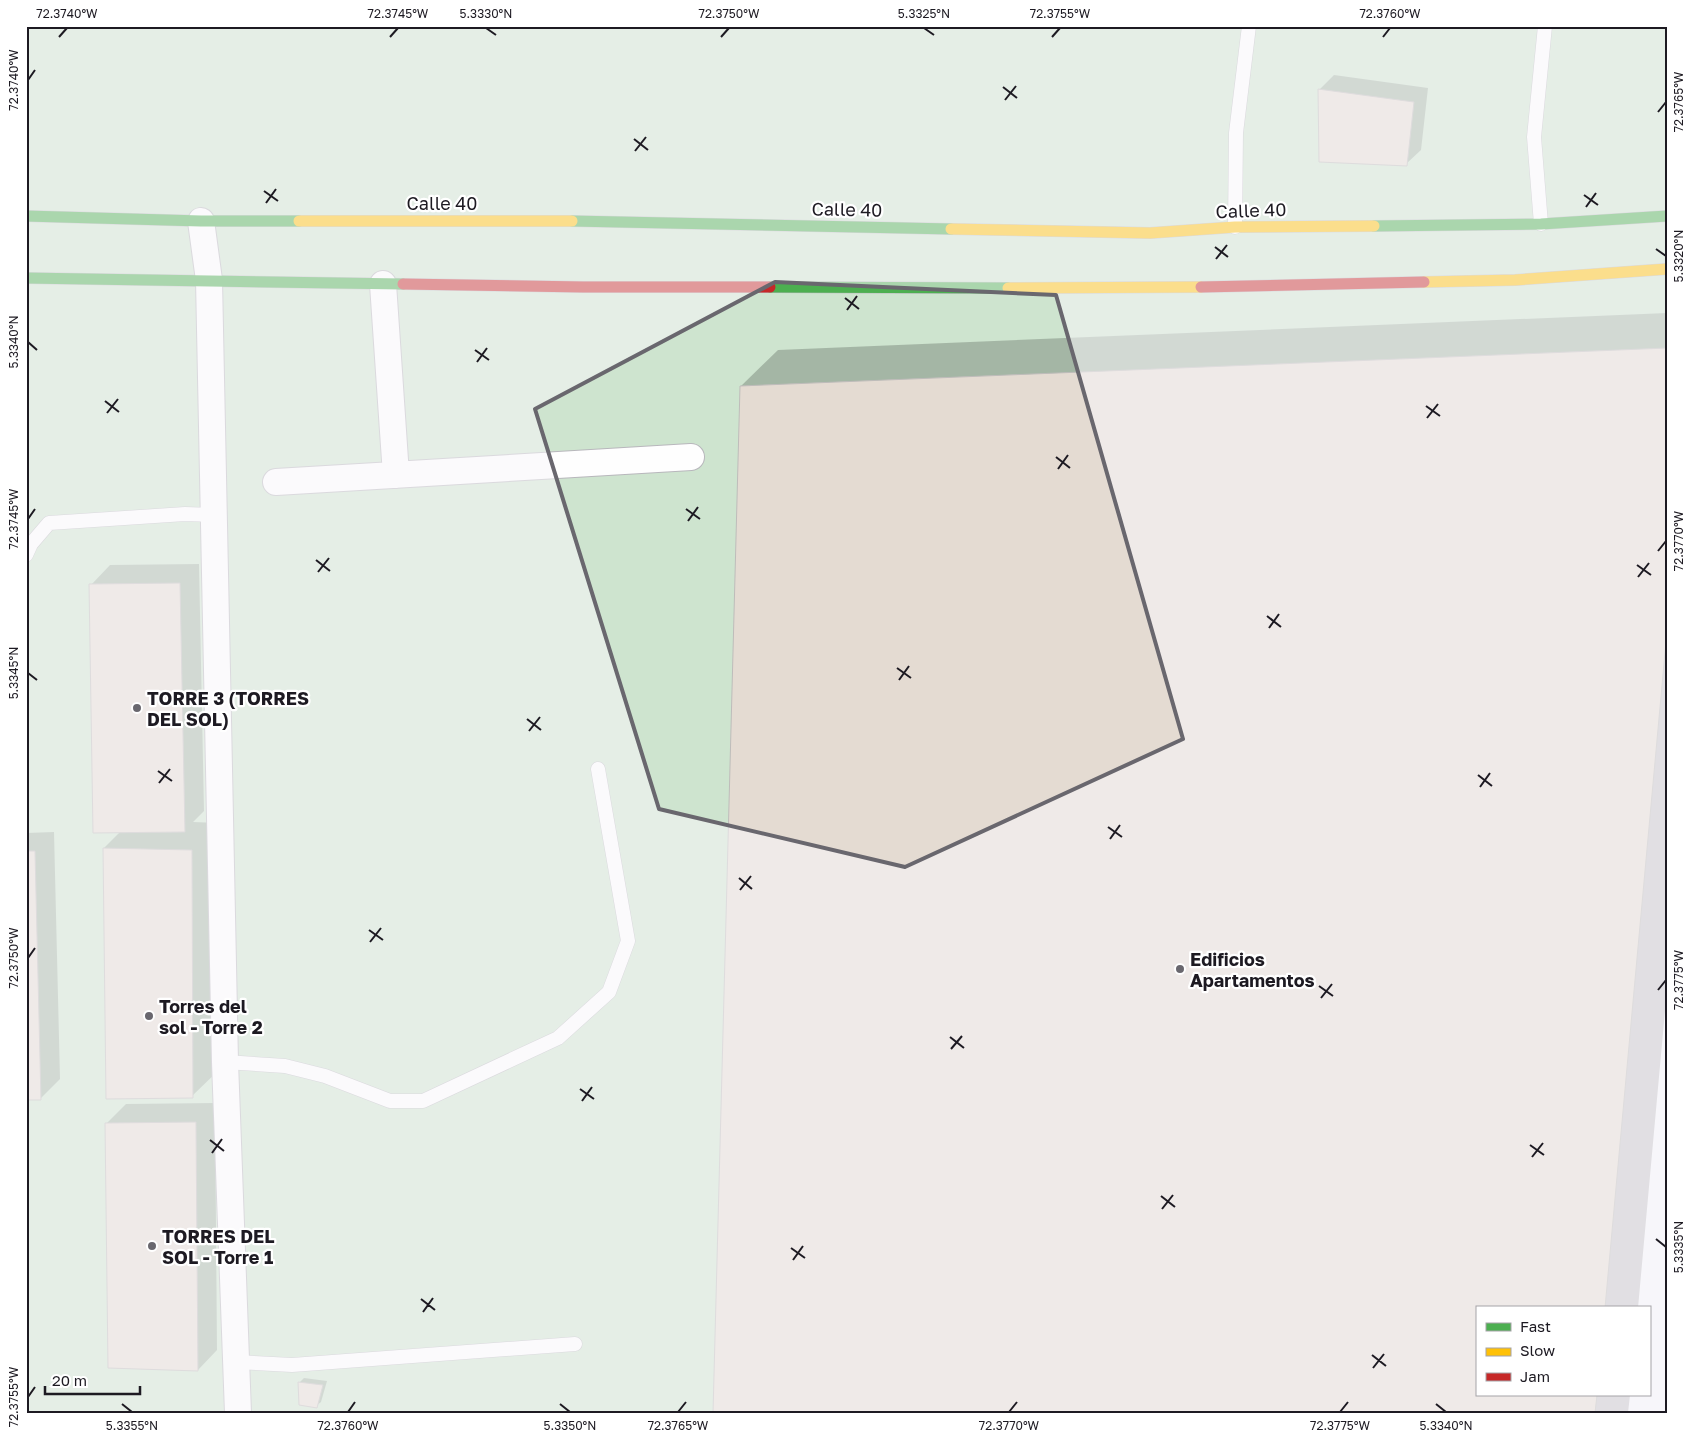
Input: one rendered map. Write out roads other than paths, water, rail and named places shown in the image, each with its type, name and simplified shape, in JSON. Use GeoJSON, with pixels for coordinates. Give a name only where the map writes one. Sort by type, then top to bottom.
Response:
{"type":"FeatureCollection","features":[{"type":"Feature","properties":{"kind":"main road","name":"Calle 40"},"geometry":{"type":"LineString","coordinates":[[26,216],[201,220],[583,221],[1150,233],[1235,227],[1541,224],[1667,216]]}},
{"type":"Feature","properties":{"kind":"main road"},"geometry":{"type":"LineString","coordinates":[[26,278],[593,287],[1175,288],[1515,280],[1667,269]]}},
{"type":"Feature","properties":{"kind":"street"},"geometry":{"type":"LineString","coordinates":[[201,220],[209,280],[225,1062],[238,1413]]}},
{"type":"Feature","properties":{"kind":"street"},"geometry":{"type":"LineString","coordinates":[[383,284],[396,475]]}},
{"type":"Feature","properties":{"kind":"street"},"geometry":{"type":"LineString","coordinates":[[276,482],[691,457]]}},
{"type":"Feature","properties":{"kind":"lane"},"geometry":{"type":"LineString","coordinates":[[1235,227],[1236,133],[1249,26]]}},
{"type":"Feature","properties":{"kind":"lane"},"geometry":{"type":"LineString","coordinates":[[1541,224],[1534,137],[1545,26]]}},
{"type":"Feature","properties":{"kind":"lane"},"geometry":{"type":"LineString","coordinates":[[26,555],[31,544],[49,523],[185,514],[214,515]]}},
{"type":"Feature","properties":{"kind":"lane"},"geometry":{"type":"LineString","coordinates":[[225,1062],[285,1066],[325,1076],[390,1101],[423,1101],[558,1038],[609,992],[628,941],[598,769]]}},
{"type":"Feature","properties":{"kind":"lane"},"geometry":{"type":"LineString","coordinates":[[236,1362],[292,1366],[575,1344]]}},
{"type":"Feature","properties":{"kind":"place","name":"TORRE 3 (TORRES DEL SOL)"},"geometry":{"type":"Point","coordinates":[137,708]}},
{"type":"Feature","properties":{"kind":"place","name":"Edificios Apartamentos"},"geometry":{"type":"Point","coordinates":[1180,969]}},
{"type":"Feature","properties":{"kind":"place","name":"Torres del sol - Torre 2"},"geometry":{"type":"Point","coordinates":[149,1016]}},
{"type":"Feature","properties":{"kind":"place","name":"TORRES DEL SOL - Torre 1"},"geometry":{"type":"Point","coordinates":[152,1246]}}]}
